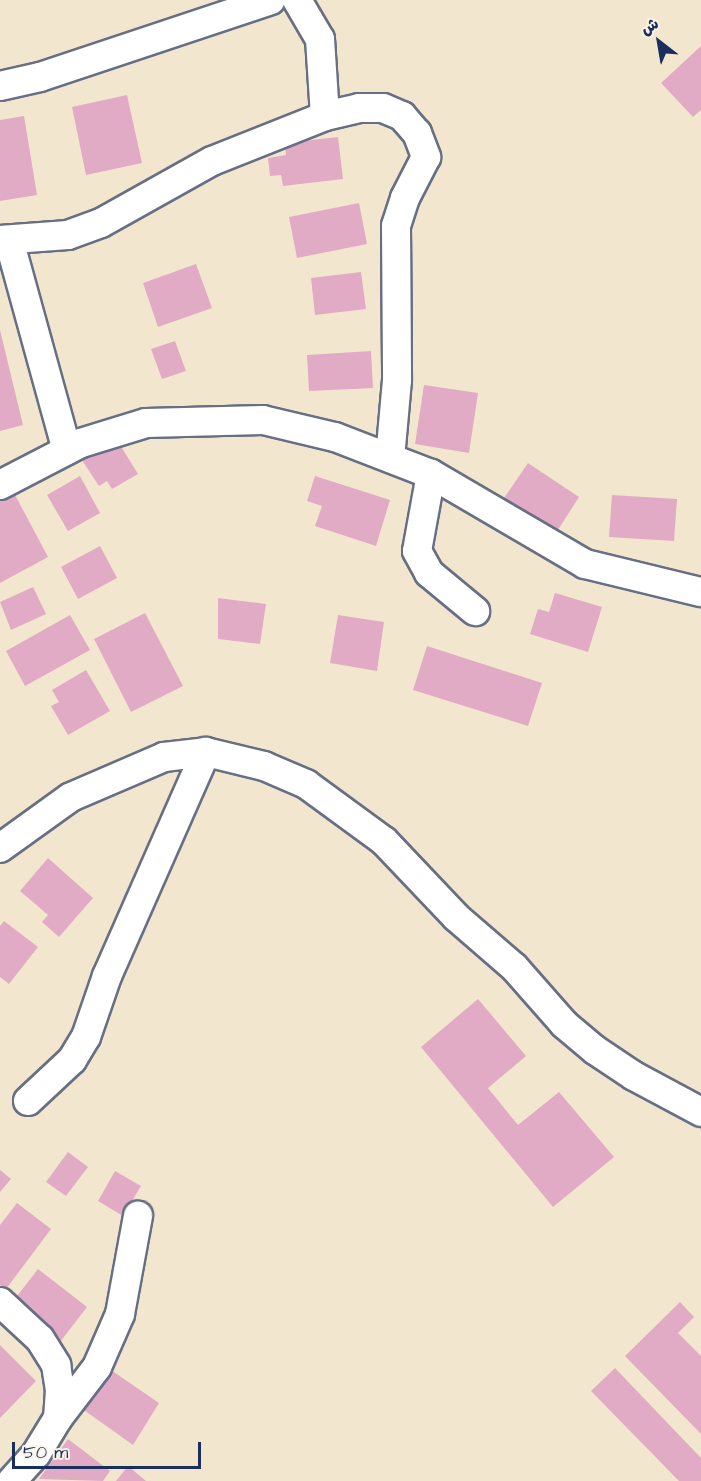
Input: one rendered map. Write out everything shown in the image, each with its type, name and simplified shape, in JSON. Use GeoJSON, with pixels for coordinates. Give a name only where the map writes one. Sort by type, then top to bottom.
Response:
{"type":"FeatureCollection","features":[{"type":"Feature","properties":{"kind":"street"},"geometry":{"type":"LineString","coordinates":[[0,86],[61,71],[271,0]]}},
{"type":"Feature","properties":{"kind":"street"},"geometry":{"type":"LineString","coordinates":[[297,0],[320,39],[325,116]]}},
{"type":"Feature","properties":{"kind":"street"},"geometry":{"type":"LineString","coordinates":[[67,450],[5,240],[68,235],[101,223],[212,161],[325,116],[359,108],[392,112],[402,116],[417,134],[426,157],[405,198],[396,226],[397,380],[390,458]]}},
{"type":"Feature","properties":{"kind":"street"},"geometry":{"type":"LineString","coordinates":[[0,485],[67,450],[146,423],[263,420],[335,437],[431,474],[585,564],[701,592]]}},
{"type":"Feature","properties":{"kind":"street"},"geometry":{"type":"LineString","coordinates":[[431,474],[417,551],[429,573],[475,611]]}},
{"type":"Feature","properties":{"kind":"street"},"geometry":{"type":"LineString","coordinates":[[0,848],[71,797],[164,757],[206,752],[264,766],[306,784],[345,810],[393,849],[456,917],[514,968],[564,1024],[634,1076],[698,1114]]}},
{"type":"Feature","properties":{"kind":"street"},"geometry":{"type":"LineString","coordinates":[[28,1101],[72,1060],[86,1037],[122,940],[206,752]]}},
{"type":"Feature","properties":{"kind":"street"},"geometry":{"type":"LineString","coordinates":[[12,1481],[36,1454],[58,1418],[97,1367],[120,1314],[138,1216]]}},
{"type":"Feature","properties":{"kind":"street"},"geometry":{"type":"LineString","coordinates":[[0,1302],[40,1339],[56,1365],[58,1418]]}},
{"type":"Feature","properties":{"kind":"building"},"geometry":{"type":"Polygon","coordinates":[[[701,46],[701,110],[693,117],[661,83],[701,46]]]}},
{"type":"Feature","properties":{"kind":"building"},"geometry":{"type":"Polygon","coordinates":[[[127,95],[142,163],[86,175],[72,107],[127,95]]]}},
{"type":"Feature","properties":{"kind":"building"},"geometry":{"type":"Polygon","coordinates":[[[24,116],[37,195],[0,201],[0,120],[24,116]]]}},
{"type":"Feature","properties":{"kind":"building"},"geometry":{"type":"Polygon","coordinates":[[[338,137],[343,179],[283,186],[281,175],[270,176],[268,158],[286,155],[285,143],[338,137]]]}},
{"type":"Feature","properties":{"kind":"building"},"geometry":{"type":"Polygon","coordinates":[[[359,203],[367,244],[297,258],[289,217],[359,203]]]}},
{"type":"Feature","properties":{"kind":"building"},"geometry":{"type":"Polygon","coordinates":[[[196,264],[212,308],[158,327],[143,283],[196,264]]]}},
{"type":"Feature","properties":{"kind":"building"},"geometry":{"type":"Polygon","coordinates":[[[361,272],[366,309],[315,315],[311,278],[361,272]]]}},
{"type":"Feature","properties":{"kind":"building"},"geometry":{"type":"Polygon","coordinates":[[[0,330],[23,425],[0,431],[0,330]]]}},
{"type":"Feature","properties":{"kind":"building"},"geometry":{"type":"Polygon","coordinates":[[[175,341],[186,371],[162,379],[151,349],[175,341]]]}},
{"type":"Feature","properties":{"kind":"building"},"geometry":{"type":"Polygon","coordinates":[[[371,351],[373,388],[309,391],[307,355],[371,351]]]}},
{"type":"Feature","properties":{"kind":"building"},"geometry":{"type":"Polygon","coordinates":[[[424,385],[478,393],[469,453],[415,444],[424,385]]]}},
{"type":"Feature","properties":{"kind":"building"},"geometry":{"type":"Polygon","coordinates":[[[114,435],[138,474],[112,489],[107,481],[99,486],[80,457],[114,435]]]}},
{"type":"Feature","properties":{"kind":"building"},"geometry":{"type":"Polygon","coordinates":[[[528,463],[579,497],[556,533],[504,498],[528,463]]]}},
{"type":"Feature","properties":{"kind":"building"},"geometry":{"type":"Polygon","coordinates":[[[80,476],[100,513],[68,531],[47,495],[80,476]]]}},
{"type":"Feature","properties":{"kind":"building"},"geometry":{"type":"Polygon","coordinates":[[[315,476],[390,500],[376,546],[315,526],[322,506],[307,501],[315,476]]]}},
{"type":"Feature","properties":{"kind":"building"},"geometry":{"type":"Polygon","coordinates":[[[14,493],[48,557],[0,583],[0,500],[14,493]]]}},
{"type":"Feature","properties":{"kind":"building"},"geometry":{"type":"Polygon","coordinates":[[[612,495],[677,499],[674,541],[609,537],[612,495]]]}},
{"type":"Feature","properties":{"kind":"building"},"geometry":{"type":"Polygon","coordinates":[[[100,546],[117,578],[78,599],[61,567],[100,546]]]}},
{"type":"Feature","properties":{"kind":"building"},"geometry":{"type":"Polygon","coordinates":[[[33,587],[46,614],[11,630],[0,602],[33,587]]]}},
{"type":"Feature","properties":{"kind":"building"},"geometry":{"type":"Polygon","coordinates":[[[555,593],[602,607],[588,652],[530,634],[538,609],[549,612],[555,593]]]}},
{"type":"Feature","properties":{"kind":"building"},"geometry":{"type":"Polygon","coordinates":[[[218,598],[266,604],[260,644],[218,639],[218,598]]]}},
{"type":"Feature","properties":{"kind":"building"},"geometry":{"type":"Polygon","coordinates":[[[145,613],[183,686],[131,712],[94,639],[145,613]]]}},
{"type":"Feature","properties":{"kind":"building"},"geometry":{"type":"Polygon","coordinates":[[[70,615],[90,650],[25,686],[6,651],[70,615]]]}},
{"type":"Feature","properties":{"kind":"building"},"geometry":{"type":"Polygon","coordinates":[[[338,615],[384,622],[377,671],[330,663],[338,615]]]}},
{"type":"Feature","properties":{"kind":"building"},"geometry":{"type":"Polygon","coordinates":[[[427,646],[542,683],[528,726],[413,690],[427,646]]]}},
{"type":"Feature","properties":{"kind":"building"},"geometry":{"type":"Polygon","coordinates":[[[86,670],[110,711],[68,735],[51,706],[59,702],[52,690],[86,670]]]}},
{"type":"Feature","properties":{"kind":"building"},"geometry":{"type":"Polygon","coordinates":[[[48,858],[93,898],[59,937],[42,922],[48,915],[20,891],[48,858]]]}},
{"type":"Feature","properties":{"kind":"building"},"geometry":{"type":"Polygon","coordinates":[[[4,921],[38,947],[9,984],[0,977],[0,926],[4,921]]]}},
{"type":"Feature","properties":{"kind":"building"},"geometry":{"type":"Polygon","coordinates":[[[478,999],[526,1056],[488,1088],[518,1125],[559,1092],[614,1157],[553,1207],[421,1047],[478,999]]]}},
{"type":"Feature","properties":{"kind":"building"},"geometry":{"type":"Polygon","coordinates":[[[68,1152],[88,1167],[66,1196],[46,1182],[68,1152]]]}},
{"type":"Feature","properties":{"kind":"building"},"geometry":{"type":"Polygon","coordinates":[[[0,1170],[11,1179],[0,1192],[0,1170]]]}},
{"type":"Feature","properties":{"kind":"building"},"geometry":{"type":"Polygon","coordinates":[[[115,1171],[141,1186],[123,1216],[98,1201],[115,1171]]]}},
{"type":"Feature","properties":{"kind":"building"},"geometry":{"type":"Polygon","coordinates":[[[17,1203],[51,1229],[6,1289],[0,1285],[0,1225],[17,1203]]]}},
{"type":"Feature","properties":{"kind":"building"},"geometry":{"type":"Polygon","coordinates":[[[38,1269],[87,1307],[60,1342],[11,1304],[38,1269]]]}},
{"type":"Feature","properties":{"kind":"building"},"geometry":{"type":"Polygon","coordinates":[[[680,1302],[694,1317],[678,1333],[701,1356],[701,1434],[625,1356],[680,1302]]]}},
{"type":"Feature","properties":{"kind":"building"},"geometry":{"type":"Polygon","coordinates":[[[0,1345],[36,1381],[0,1418],[0,1345]]]}},
{"type":"Feature","properties":{"kind":"building"},"geometry":{"type":"Polygon","coordinates":[[[108,1368],[159,1403],[133,1445],[81,1408],[108,1368]]]}},
{"type":"Feature","properties":{"kind":"building"},"geometry":{"type":"Polygon","coordinates":[[[615,1368],[701,1458],[701,1481],[679,1481],[591,1391],[615,1368]]]}},
{"type":"Feature","properties":{"kind":"building"},"geometry":{"type":"Polygon","coordinates":[[[68,1439],[110,1471],[103,1481],[39,1479],[68,1439]]]}},
{"type":"Feature","properties":{"kind":"building"},"geometry":{"type":"Polygon","coordinates":[[[128,1466],[146,1481],[116,1481],[128,1466]]]}}]}
